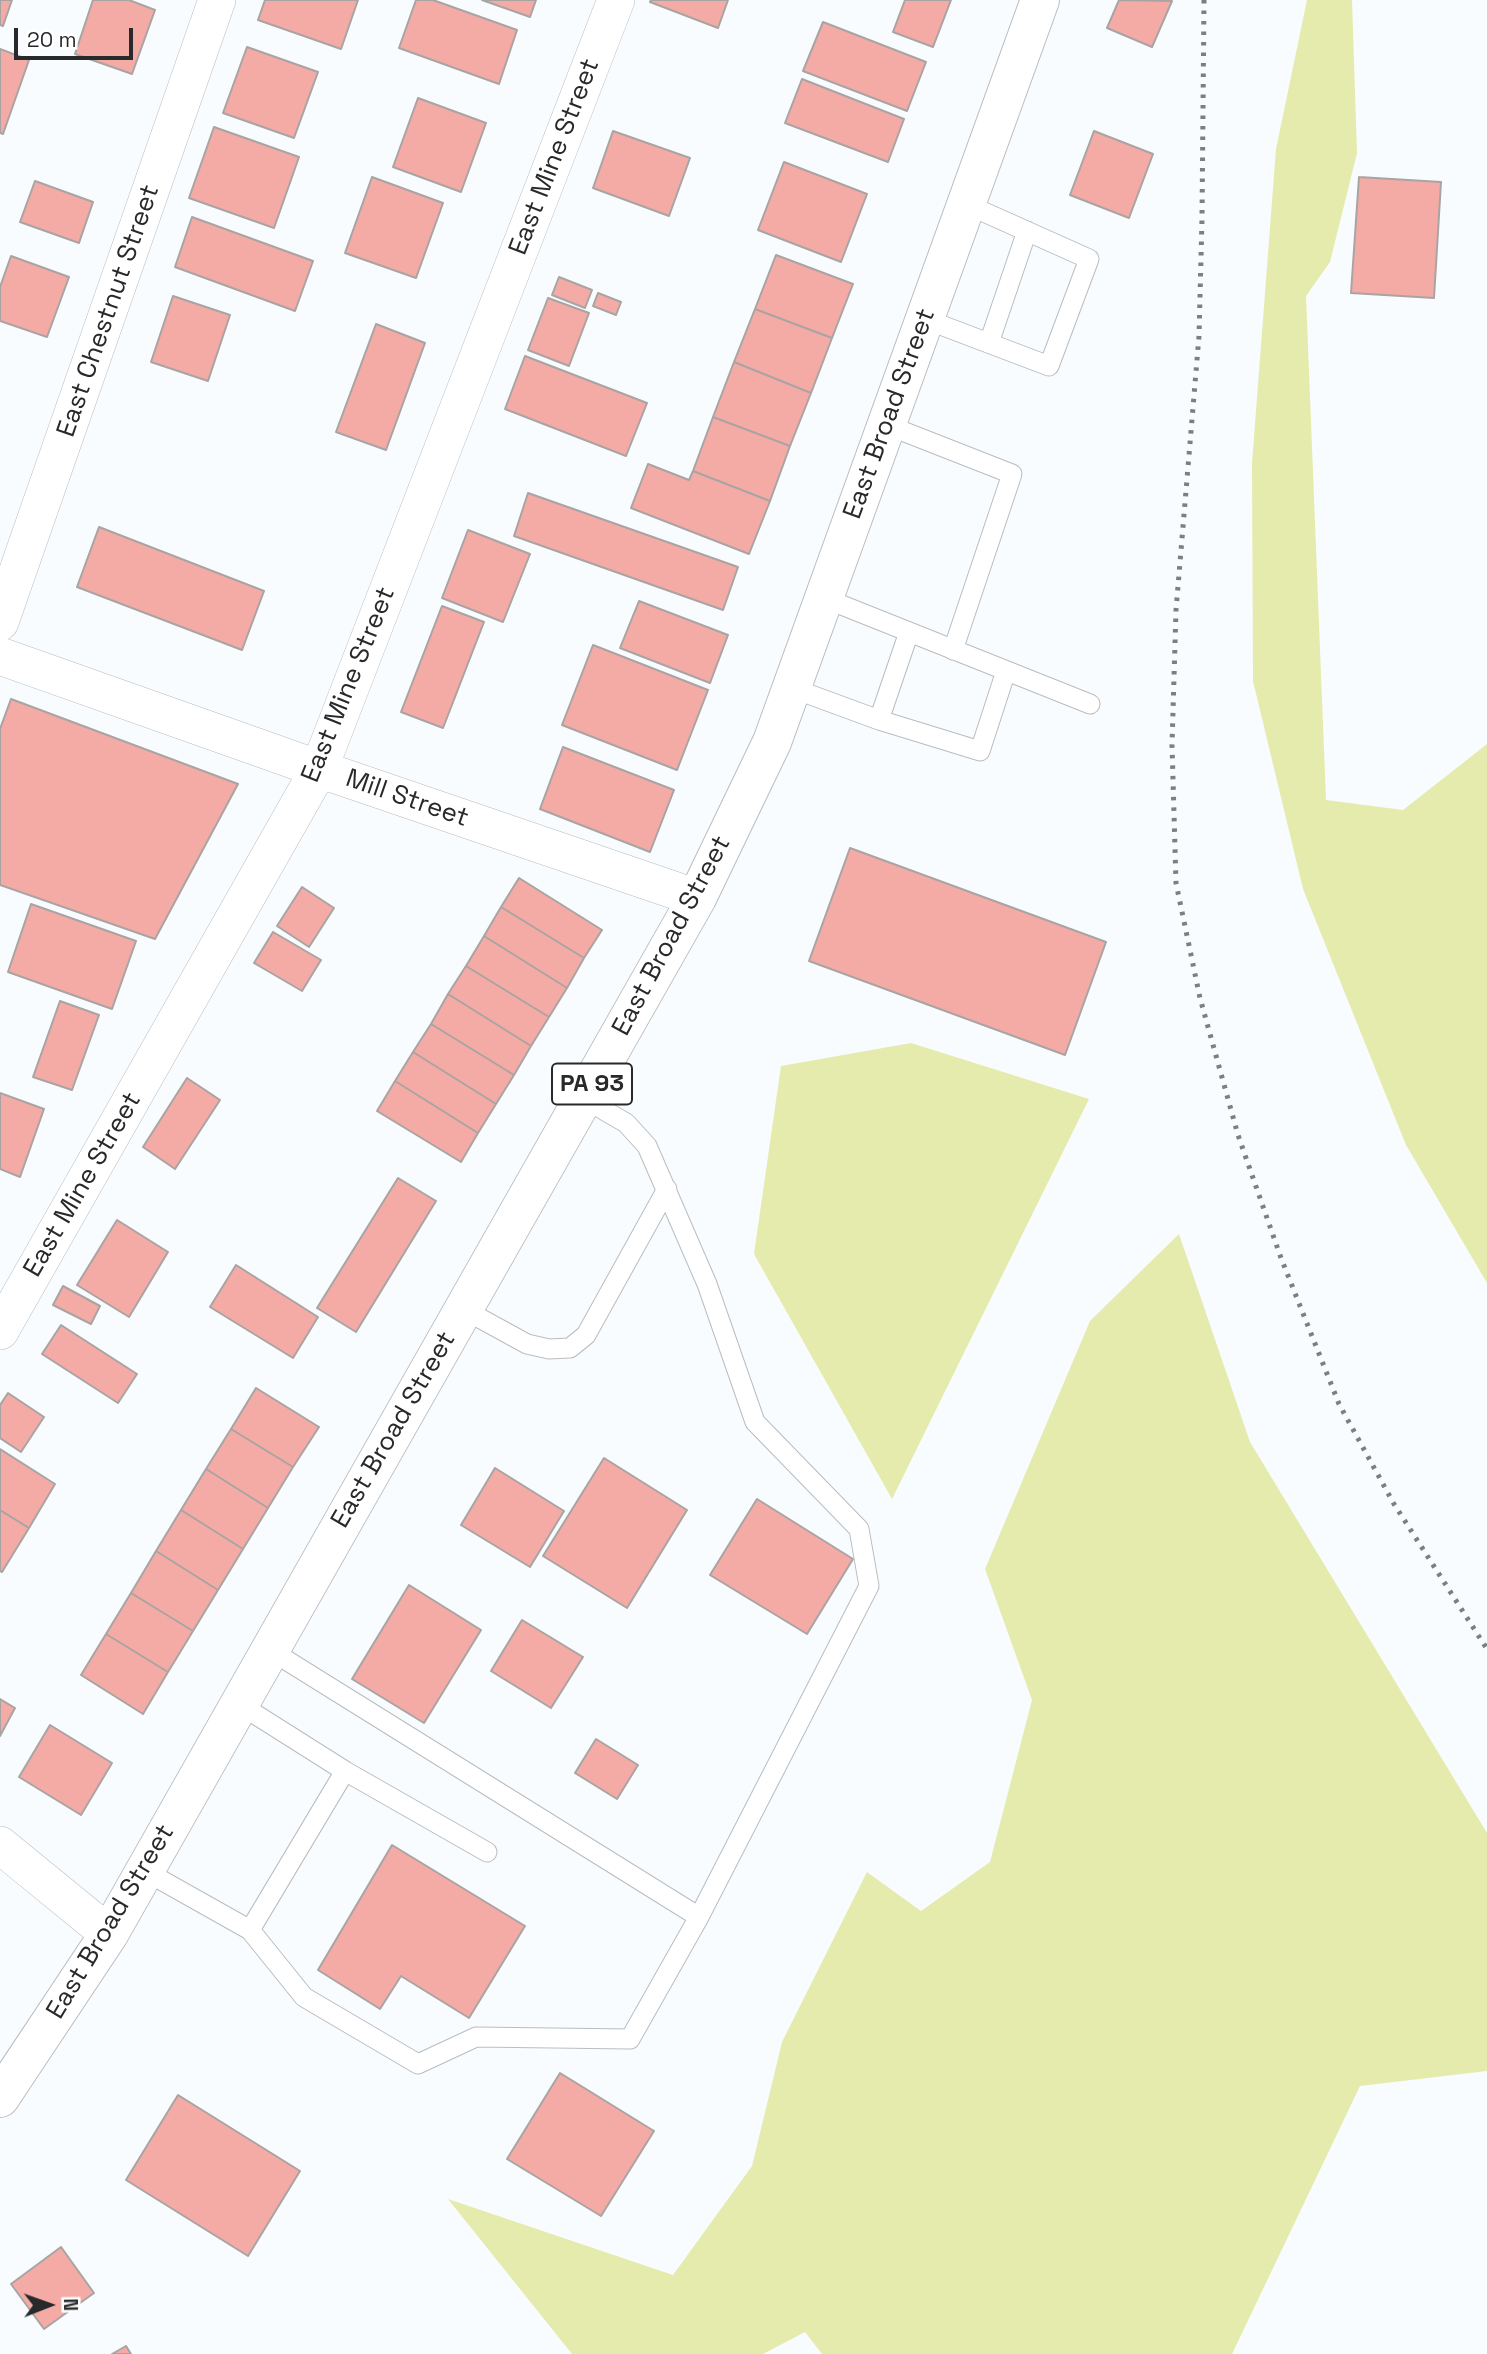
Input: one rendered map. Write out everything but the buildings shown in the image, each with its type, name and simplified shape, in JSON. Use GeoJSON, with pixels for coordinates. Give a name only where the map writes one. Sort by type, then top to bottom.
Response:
{"type":"FeatureCollection","features":[{"type":"Feature","properties":{"kind":"highway","name":"East Broad Street"},"geometry":{"type":"LineString","coordinates":[[0,2098],[109,1934],[697,898],[772,742],[1040,0]]}},
{"type":"Feature","properties":{"kind":"street","name":"East Chestnut Street"},"geometry":{"type":"LineString","coordinates":[[0,622],[217,0]]}},
{"type":"Feature","properties":{"kind":"street","name":"East Mine Street"},"geometry":{"type":"LineString","coordinates":[[0,1331],[318,769],[616,0]]}},
{"type":"Feature","properties":{"kind":"street","name":"Mill Street"},"geometry":{"type":"LineString","coordinates":[[0,656],[318,769],[697,898]]}},
{"type":"Feature","properties":{"kind":"street"},"geometry":{"type":"LineString","coordinates":[[0,1845],[109,1934]]}},
{"type":"Feature","properties":{"kind":"lane"},"geometry":{"type":"LineString","coordinates":[[925,319],[1049,366],[1089,259],[966,204]]}},
{"type":"Feature","properties":{"kind":"lane"},"geometry":{"type":"LineString","coordinates":[[989,344],[1027,231]]}},
{"type":"Feature","properties":{"kind":"lane"},"geometry":{"type":"LineString","coordinates":[[887,425],[1012,474],[953,650]]}},
{"type":"Feature","properties":{"kind":"lane"},"geometry":{"type":"LineString","coordinates":[[824,598],[1090,704]]}},
{"type":"Feature","properties":{"kind":"lane"},"geometry":{"type":"LineString","coordinates":[[879,720],[909,632]]}},
{"type":"Feature","properties":{"kind":"lane"},"geometry":{"type":"LineString","coordinates":[[792,688],[879,720],[980,751],[1006,671]]}},
{"type":"Feature","properties":{"kind":"lane"},"geometry":{"type":"LineString","coordinates":[[145,1871],[250,1930],[304,1997],[418,2064],[476,2037],[630,2039],[699,1917],[869,1586],[859,1529],[755,1422],[707,1284],[647,1146],[626,1123],[583,1098]]}},
{"type":"Feature","properties":{"kind":"lane"},"geometry":{"type":"LineString","coordinates":[[463,1309],[527,1344],[549,1349],[570,1348],[586,1335],[667,1189]]}},
{"type":"Feature","properties":{"kind":"lane"},"geometry":{"type":"LineString","coordinates":[[270,1650],[699,1917]]}},
{"type":"Feature","properties":{"kind":"lane"},"geometry":{"type":"LineString","coordinates":[[239,1704],[345,1770],[487,1852]]}},
{"type":"Feature","properties":{"kind":"lane"},"geometry":{"type":"LineString","coordinates":[[250,1930],[345,1770]]}},
{"type":"Feature","properties":{"kind":"green space"},"geometry":{"type":"Polygon","coordinates":[[[1307,0],[1352,0],[1357,153],[1330,262],[1306,296],[1326,800],[1403,810],[1487,744],[1487,1283],[1406,1145],[1303,889],[1253,681],[1252,463],[1276,149],[1307,0]]]}},
{"type":"Feature","properties":{"kind":"green space"},"geometry":{"type":"Polygon","coordinates":[[[911,1043],[1089,1099],[892,1499],[754,1254],[781,1066],[911,1043]]]}},
{"type":"Feature","properties":{"kind":"green space"},"geometry":{"type":"Polygon","coordinates":[[[1179,1234],[1250,1442],[1487,1833],[1487,2071],[1360,2086],[1232,2354],[822,2354],[805,2332],[763,2354],[572,2354],[448,2199],[673,2275],[752,2166],[782,2042],[867,1872],[921,1911],[990,1862],[1032,1700],[985,1569],[1090,1321],[1179,1234]]]}},
{"type":"Feature","properties":{"kind":"railway"},"geometry":{"type":"LineString","coordinates":[[1204,0],[1199,336],[1176,610],[1172,745],[1176,883],[1200,998],[1238,1135],[1281,1258],[1339,1404],[1394,1504],[1487,1649]]}}]}
